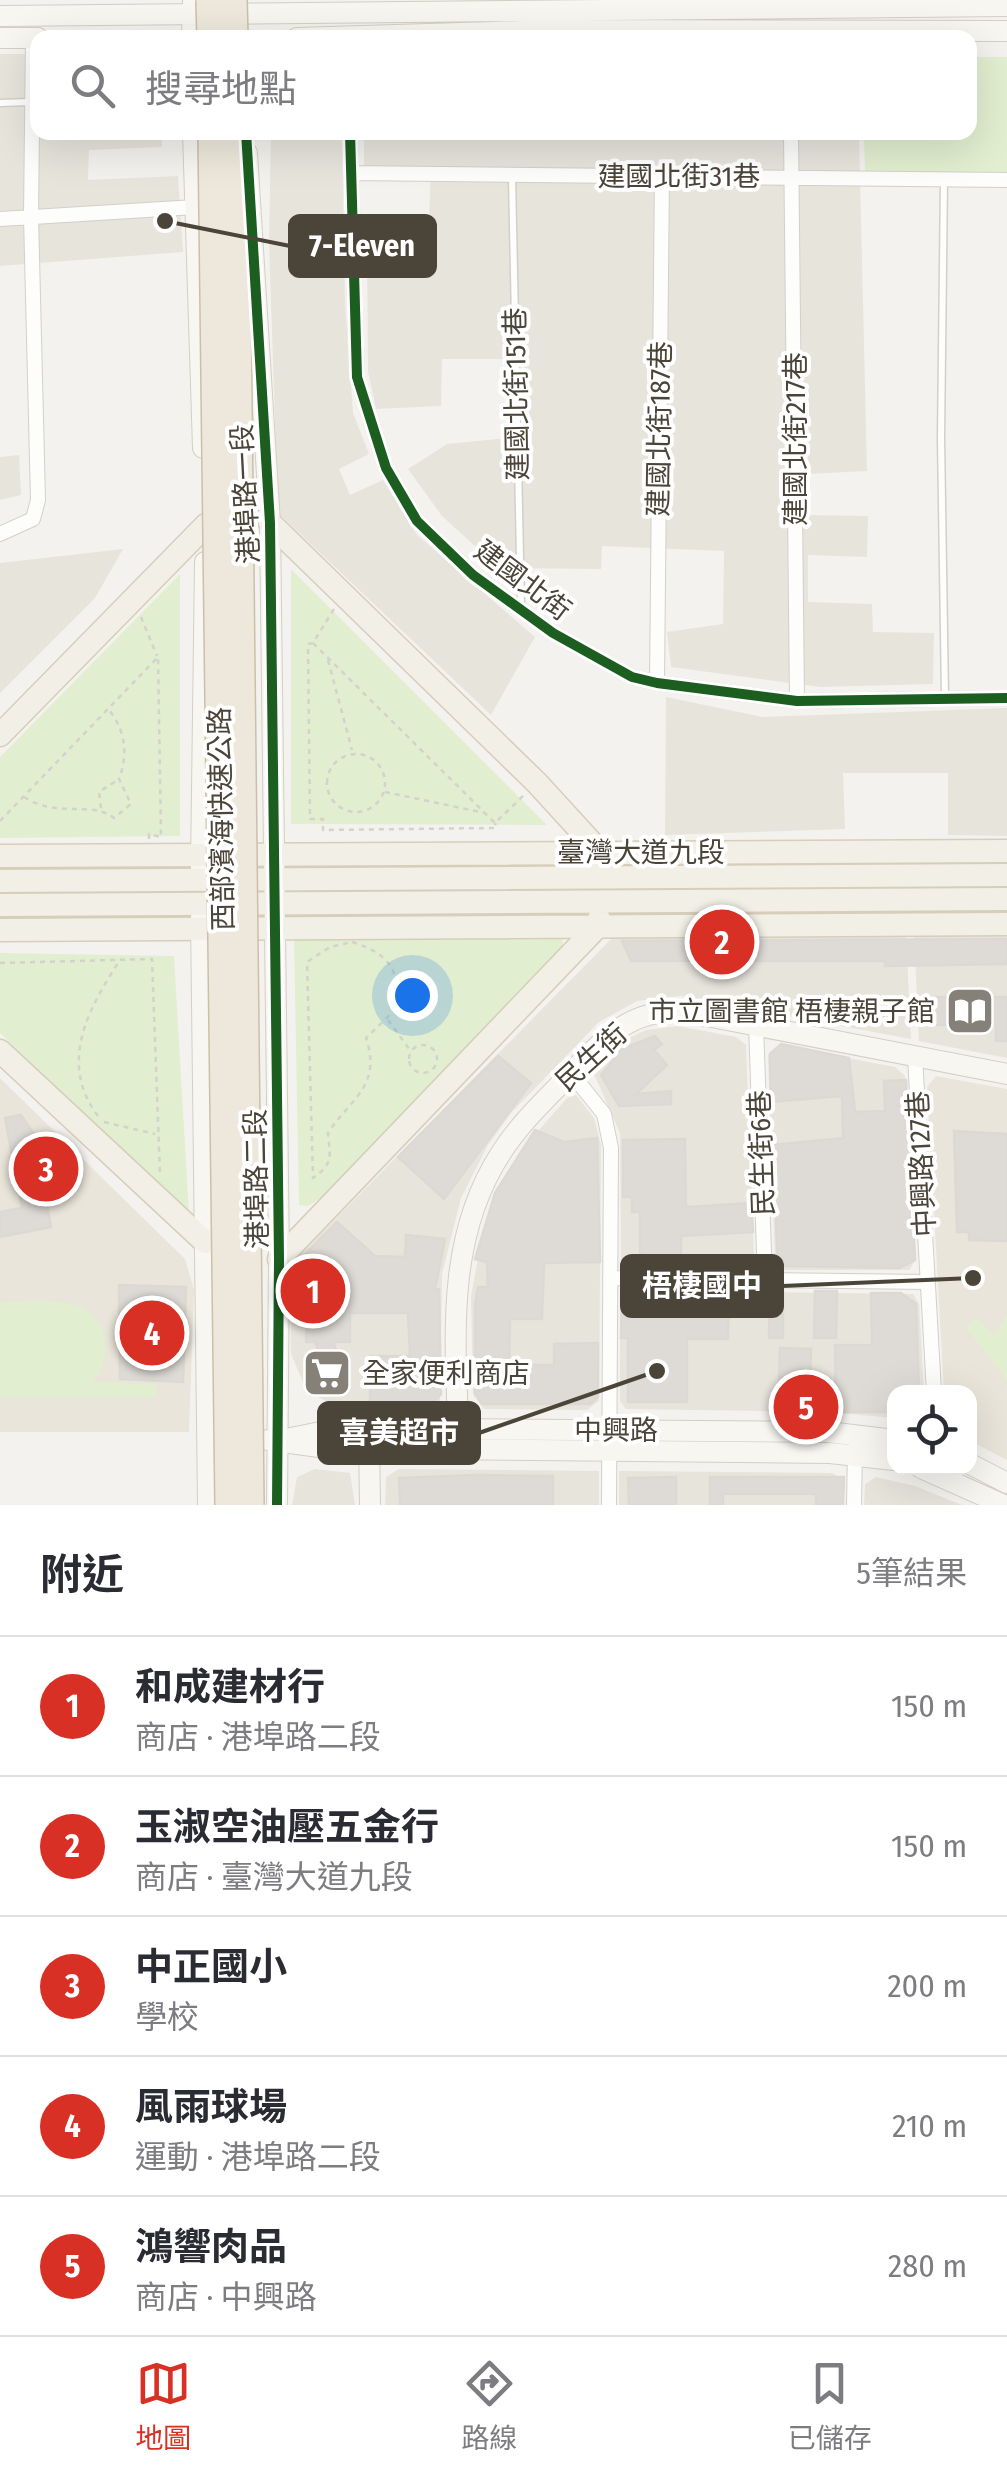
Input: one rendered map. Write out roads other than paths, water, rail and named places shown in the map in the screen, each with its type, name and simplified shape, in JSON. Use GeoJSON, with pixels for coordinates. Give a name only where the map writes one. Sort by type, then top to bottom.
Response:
{"type":"FeatureCollection","features":[{"type":"Feature","properties":{"kind":"highway","name":"西部濱海快速公路"},"geometry":{"type":"LineString","coordinates":[[211,140],[228,1505]]}},
{"type":"Feature","properties":{"kind":"highway","name":"西部濱海快速公路"},"geometry":{"type":"LineString","coordinates":[[236,140],[250,1505]]}},
{"type":"Feature","properties":{"kind":"main road"},"geometry":{"type":"LineString","coordinates":[[270,523],[537,783],[601,865],[599,925],[279,1259]]}},
{"type":"Feature","properties":{"kind":"main road"},"geometry":{"type":"LineString","coordinates":[[0,735],[206,525]]}},
{"type":"Feature","properties":{"kind":"main road","name":"臺灣大道九段"},"geometry":{"type":"LineString","coordinates":[[0,880],[275,878],[1007,851]]}},
{"type":"Feature","properties":{"kind":"main road","name":"臺灣大道九段"},"geometry":{"type":"LineString","coordinates":[[0,856],[274,853],[1007,875]]}},
{"type":"Feature","properties":{"kind":"main road","name":"臺灣大道九段"},"geometry":{"type":"LineString","coordinates":[[0,905],[1007,899]]}},
{"type":"Feature","properties":{"kind":"main road"},"geometry":{"type":"LineString","coordinates":[[0,930],[1007,924]]}},
{"type":"Feature","properties":{"kind":"main road"},"geometry":{"type":"LineString","coordinates":[[0,1050],[204,1242]]}},
{"type":"Feature","properties":{"kind":"street"},"geometry":{"type":"LineString","coordinates":[[785,30],[786,4]]}},
{"type":"Feature","properties":{"kind":"street"},"geometry":{"type":"LineString","coordinates":[[350,30],[351,5]]}},
{"type":"Feature","properties":{"kind":"street"},"geometry":{"type":"LineString","coordinates":[[0,16],[34,8],[239,18],[351,5],[1007,6]]}},
{"type":"Feature","properties":{"kind":"street"},"geometry":{"type":"LineString","coordinates":[[977,31],[1007,30]]}},
{"type":"Feature","properties":{"kind":"street"},"geometry":{"type":"LineString","coordinates":[[0,38],[30,38]]}},
{"type":"Feature","properties":{"kind":"street"},"geometry":{"type":"LineString","coordinates":[[0,534],[32,519],[38,500],[31,140]]}},
{"type":"Feature","properties":{"kind":"street","name":"港埠路一段"},"geometry":{"type":"LineString","coordinates":[[194,140],[206,525],[202,929]]}},
{"type":"Feature","properties":{"kind":"street","name":"港埠路一段"},"geometry":{"type":"LineString","coordinates":[[246,140],[270,523],[274,853]]}},
{"type":"Feature","properties":{"kind":"street","name":"建國北街"},"geometry":{"type":"LineString","coordinates":[[350,140],[357,376],[386,468],[417,521],[473,575],[521,610],[632,677],[656,684],[796,701],[1007,698]]}},
{"type":"Feature","properties":{"kind":"street","name":"建國北街217巷"},"geometry":{"type":"LineString","coordinates":[[792,140],[796,701]]}},
{"type":"Feature","properties":{"kind":"street","name":"建國北街31巷"},"geometry":{"type":"LineString","coordinates":[[351,173],[1007,180]]}},
{"type":"Feature","properties":{"kind":"street","name":"建國北街187巷"},"geometry":{"type":"LineString","coordinates":[[656,684],[662,174]]}},
{"type":"Feature","properties":{"kind":"street"},"geometry":{"type":"LineString","coordinates":[[0,219],[195,206]]}},
{"type":"Feature","properties":{"kind":"street","name":"港埠路二段"},"geometry":{"type":"LineString","coordinates":[[274,853],[279,1259],[277,1505]]}},
{"type":"Feature","properties":{"kind":"street","name":"港埠路二段"},"geometry":{"type":"LineString","coordinates":[[202,929],[208,1505]]}},
{"type":"Feature","properties":{"kind":"street","name":"民生街"},"geometry":{"type":"LineString","coordinates":[[458,1439],[457,1284],[468,1223],[500,1154],[571,1073],[617,1028],[652,1013],[686,1012],[1007,1074]]}},
{"type":"Feature","properties":{"kind":"street","name":"民生街6巷"},"geometry":{"type":"LineString","coordinates":[[756,1025],[765,1280]]}},
{"type":"Feature","properties":{"kind":"street","name":"中興路127巷"},"geometry":{"type":"LineString","coordinates":[[915,1056],[934,1385]]}},
{"type":"Feature","properties":{"kind":"street"},"geometry":{"type":"LineString","coordinates":[[571,1073],[598,1104],[610,1134],[609,1505]]}},
{"type":"Feature","properties":{"kind":"street"},"geometry":{"type":"LineString","coordinates":[[610,1278],[928,1282]]}},
{"type":"Feature","properties":{"kind":"street"},"geometry":{"type":"LineString","coordinates":[[369,1438],[370,1505]]}},
{"type":"Feature","properties":{"kind":"street","name":"中興路"},"geometry":{"type":"LineString","coordinates":[[207,1440],[855,1444],[887,1441]]}},
{"type":"Feature","properties":{"kind":"street"},"geometry":{"type":"LineString","coordinates":[[854,1505],[855,1444]]}},
{"type":"Feature","properties":{"kind":"street","name":"中興路"},"geometry":{"type":"LineString","coordinates":[[855,1444],[887,1457]]}},
{"type":"Feature","properties":{"kind":"street"},"geometry":{"type":"LineString","coordinates":[[977,1468],[1007,1483]]}},
{"type":"Feature","properties":{"kind":"street"},"geometry":{"type":"LineString","coordinates":[[944,1475],[1004,1505]]}},
{"type":"Feature","properties":{"kind":"lane"},"geometry":{"type":"LineString","coordinates":[[0,103],[30,102]]}},
{"type":"Feature","properties":{"kind":"lane","name":"建國北街151巷"},"geometry":{"type":"LineString","coordinates":[[512,177],[521,610]]}},
{"type":"Feature","properties":{"kind":"lane"},"geometry":{"type":"LineString","coordinates":[[944,178],[941,438],[946,698]]}},
{"type":"Feature","properties":{"kind":"place","name":"7-Eleven"},"geometry":{"type":"Point","coordinates":[165,221]}},
{"type":"Feature","properties":{"kind":"place","name":"玉淑空油壓五金行"},"geometry":{"type":"Point","coordinates":[722,942]}},
{"type":"Feature","properties":{"kind":"place","name":"市立圖書館 梧棲親子館"},"geometry":{"type":"Point","coordinates":[970,1011]}},
{"type":"Feature","properties":{"kind":"place","name":"中正國小"},"geometry":{"type":"Point","coordinates":[46,1169]}},
{"type":"Feature","properties":{"kind":"place","name":"梧棲國中"},"geometry":{"type":"Point","coordinates":[973,1278]}},
{"type":"Feature","properties":{"kind":"place","name":"和成建材行"},"geometry":{"type":"Point","coordinates":[313,1291]}},
{"type":"Feature","properties":{"kind":"place","name":"風雨球場"},"geometry":{"type":"Point","coordinates":[152,1333]}},
{"type":"Feature","properties":{"kind":"place","name":"喜美超市"},"geometry":{"type":"Point","coordinates":[657,1371]}},
{"type":"Feature","properties":{"kind":"place","name":"全家便利商店"},"geometry":{"type":"Point","coordinates":[327,1373]}},
{"type":"Feature","properties":{"kind":"place","name":"鴻響肉品"},"geometry":{"type":"Point","coordinates":[806,1407]}}]}
